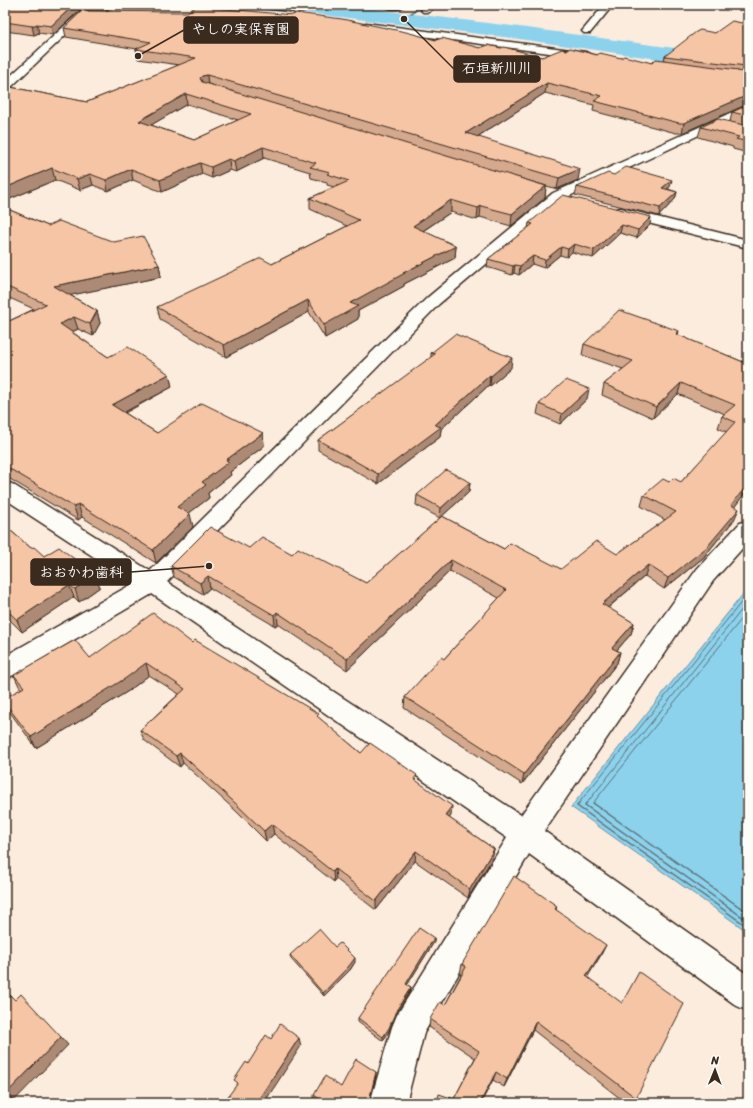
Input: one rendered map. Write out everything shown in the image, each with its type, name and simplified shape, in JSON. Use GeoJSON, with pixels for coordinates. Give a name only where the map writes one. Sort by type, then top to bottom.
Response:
{"type":"FeatureCollection","features":[{"type":"Feature","properties":{"kind":"street"},"geometry":{"type":"LineString","coordinates":[[5,87],[90,7],[88,5]]}},
{"type":"Feature","properties":{"kind":"street"},"geometry":{"type":"LineString","coordinates":[[206,5],[303,17]]}},
{"type":"Feature","properties":{"kind":"street"},"geometry":{"type":"LineString","coordinates":[[388,5],[401,5]]}},
{"type":"Feature","properties":{"kind":"street"},"geometry":{"type":"LineString","coordinates":[[587,31],[608,5]]}},
{"type":"Feature","properties":{"kind":"street"},"geometry":{"type":"LineString","coordinates":[[358,25],[600,57]]}},
{"type":"Feature","properties":{"kind":"street"},"geometry":{"type":"LineString","coordinates":[[5,668],[152,583],[433,301],[550,194],[715,124],[748,108]]}},
{"type":"Feature","properties":{"kind":"street"},"geometry":{"type":"LineString","coordinates":[[715,124],[735,129]]}},
{"type":"Feature","properties":{"kind":"street"},"geometry":{"type":"LineString","coordinates":[[550,194],[581,202]]}},
{"type":"Feature","properties":{"kind":"street"},"geometry":{"type":"LineString","coordinates":[[611,209],[748,244]]}},
{"type":"Feature","properties":{"kind":"street"},"geometry":{"type":"LineString","coordinates":[[5,489],[152,583],[525,834],[748,994]]}},
{"type":"Feature","properties":{"kind":"street"},"geometry":{"type":"LineString","coordinates":[[388,1103],[409,1027],[525,834],[705,575],[748,528]]}},
{"type":"Feature","properties":{"kind":"water"},"geometry":{"type":"Polygon","coordinates":[[[748,588],[748,932],[571,807],[748,588]]]}},
{"type":"Feature","properties":{"kind":"building"},"geometry":{"type":"Polygon","coordinates":[[[5,5],[74,5],[51,26],[37,24],[32,26],[5,22],[5,5]]]}},
{"type":"Feature","properties":{"kind":"building"},"geometry":{"type":"Polygon","coordinates":[[[88,5],[97,5],[86,11],[187,12],[196,7],[203,7],[293,15],[296,13],[342,19],[406,32],[436,40],[442,38],[480,48],[488,45],[501,48],[504,47],[542,57],[562,49],[567,50],[570,48],[597,55],[600,53],[621,58],[624,56],[652,63],[656,59],[738,70],[737,71],[748,73],[745,84],[748,85],[748,95],[684,123],[679,123],[594,101],[602,96],[547,83],[466,133],[580,169],[559,178],[207,75],[202,76],[200,78],[202,82],[546,186],[512,214],[481,206],[478,208],[451,200],[413,226],[456,246],[403,273],[405,273],[350,303],[358,306],[324,325],[308,300],[224,345],[157,307],[261,258],[272,264],[359,220],[310,198],[349,181],[327,174],[330,172],[310,167],[316,163],[263,147],[234,161],[229,159],[211,167],[200,163],[160,180],[131,169],[106,180],[90,174],[77,179],[52,168],[5,188],[5,86],[87,102],[196,58],[136,49],[151,42],[64,28],[88,5]],[[186,94],[139,121],[194,140],[251,114],[186,94]]]}},
{"type":"Feature","properties":{"kind":"building"},"geometry":{"type":"Polygon","coordinates":[[[748,18],[748,64],[746,66],[665,56],[700,30],[715,33],[732,21],[742,23],[748,18]]]}},
{"type":"Feature","properties":{"kind":"building"},"geometry":{"type":"Polygon","coordinates":[[[748,105],[748,116],[732,112],[748,105]]]}},
{"type":"Feature","properties":{"kind":"building"},"geometry":{"type":"Polygon","coordinates":[[[718,119],[748,126],[748,142],[736,139],[739,137],[701,127],[718,119]]]}},
{"type":"Feature","properties":{"kind":"building"},"geometry":{"type":"Polygon","coordinates":[[[626,167],[672,180],[662,188],[677,192],[660,208],[577,187],[608,173],[614,175],[626,167]]]}},
{"type":"Feature","properties":{"kind":"building"},"geometry":{"type":"Polygon","coordinates":[[[563,195],[651,217],[638,230],[622,225],[594,250],[574,244],[568,249],[561,247],[545,260],[533,256],[520,266],[513,266],[488,259],[533,224],[529,223],[563,195]]]}},
{"type":"Feature","properties":{"kind":"building"},"geometry":{"type":"Polygon","coordinates":[[[5,208],[48,226],[59,221],[114,242],[143,236],[159,265],[54,286],[97,311],[90,324],[74,317],[60,324],[108,357],[128,347],[169,374],[112,405],[157,433],[202,403],[263,433],[226,460],[229,462],[202,482],[206,485],[177,507],[190,514],[153,550],[78,504],[74,507],[5,466],[5,323],[46,304],[5,286],[5,208]]]}},
{"type":"Feature","properties":{"kind":"building"},"geometry":{"type":"Polygon","coordinates":[[[619,310],[679,331],[676,334],[748,364],[748,484],[731,505],[739,509],[707,547],[668,578],[648,565],[602,604],[634,623],[612,648],[620,652],[524,774],[405,697],[441,657],[444,659],[506,590],[451,560],[347,659],[277,612],[274,615],[208,576],[200,583],[171,566],[210,527],[249,548],[262,537],[292,554],[298,548],[366,583],[442,516],[504,549],[510,543],[561,569],[596,541],[617,554],[676,512],[644,495],[663,479],[669,482],[673,478],[681,482],[735,422],[722,416],[735,405],[681,383],[656,407],[604,384],[633,361],[584,344],[619,310]]]}},
{"type":"Feature","properties":{"kind":"building"},"geometry":{"type":"Polygon","coordinates":[[[455,334],[512,358],[491,376],[490,375],[435,425],[441,427],[378,474],[318,440],[435,354],[431,353],[455,334]]]}},
{"type":"Feature","properties":{"kind":"building"},"geometry":{"type":"Polygon","coordinates":[[[566,380],[589,389],[562,414],[539,404],[566,380]]]}},
{"type":"Feature","properties":{"kind":"building"},"geometry":{"type":"Polygon","coordinates":[[[446,470],[470,482],[441,508],[417,495],[446,470]]]}},
{"type":"Feature","properties":{"kind":"building"},"geometry":{"type":"Polygon","coordinates":[[[5,526],[31,548],[34,547],[44,556],[59,547],[95,575],[75,589],[69,585],[17,620],[5,608],[5,526]]]}},
{"type":"Feature","properties":{"kind":"building"},"geometry":{"type":"Polygon","coordinates":[[[153,613],[192,643],[195,640],[319,714],[317,716],[361,753],[370,743],[417,775],[414,779],[452,806],[445,815],[494,849],[470,889],[416,851],[376,901],[335,869],[333,872],[272,824],[264,831],[180,753],[176,756],[140,730],[185,689],[146,663],[126,678],[31,737],[5,703],[5,698],[24,687],[14,675],[75,640],[90,658],[153,613]]]}},
{"type":"Feature","properties":{"kind":"building"},"geometry":{"type":"Polygon","coordinates":[[[514,876],[557,906],[555,909],[606,945],[586,976],[622,1003],[639,972],[684,1004],[636,1098],[536,1021],[507,1079],[496,1072],[480,1103],[437,1103],[439,1094],[454,1099],[479,1051],[430,1019],[440,1002],[445,1005],[466,967],[462,964],[514,876]]]}},
{"type":"Feature","properties":{"kind":"building"},"geometry":{"type":"Polygon","coordinates":[[[419,928],[434,938],[406,984],[411,987],[396,1011],[389,1028],[383,1037],[358,1018],[419,928]]]}},
{"type":"Feature","properties":{"kind":"building"},"geometry":{"type":"Polygon","coordinates":[[[319,929],[335,947],[340,943],[355,958],[323,993],[290,955],[319,929]]]}},
{"type":"Feature","properties":{"kind":"building"},"geometry":{"type":"Polygon","coordinates":[[[5,990],[15,1000],[21,994],[61,1037],[5,1095],[5,990]]]}},
{"type":"Feature","properties":{"kind":"building"},"geometry":{"type":"Polygon","coordinates":[[[280,1024],[299,1038],[256,1103],[223,1103],[238,1083],[234,1080],[246,1062],[248,1064],[266,1035],[271,1039],[280,1024]]]}},
{"type":"Feature","properties":{"kind":"building"},"geometry":{"type":"Polygon","coordinates":[[[356,1059],[376,1072],[369,1101],[384,1101],[383,1103],[325,1103],[314,1095],[325,1076],[341,1087],[356,1059]]]}},
{"type":"Feature","properties":{"kind":"building"},"geometry":{"type":"Polygon","coordinates":[[[415,1099],[426,1103],[413,1103],[415,1099]]]}},
{"type":"Feature","properties":{"kind":"waterway"},"geometry":{"type":"LineString","coordinates":[[291,5],[512,32],[748,65]]}},
{"type":"Feature","properties":{"kind":"waterway"},"geometry":{"type":"LineString","coordinates":[[404,19],[422,5]]}},
{"type":"Feature","properties":{"kind":"place","name":"石垣新川川"},"geometry":{"type":"Point","coordinates":[404,19]}},
{"type":"Feature","properties":{"kind":"place","name":"やしの実保育園"},"geometry":{"type":"Point","coordinates":[138,56]}},
{"type":"Feature","properties":{"kind":"place","name":"おおかわ歯科"},"geometry":{"type":"Point","coordinates":[209,566]}}]}
